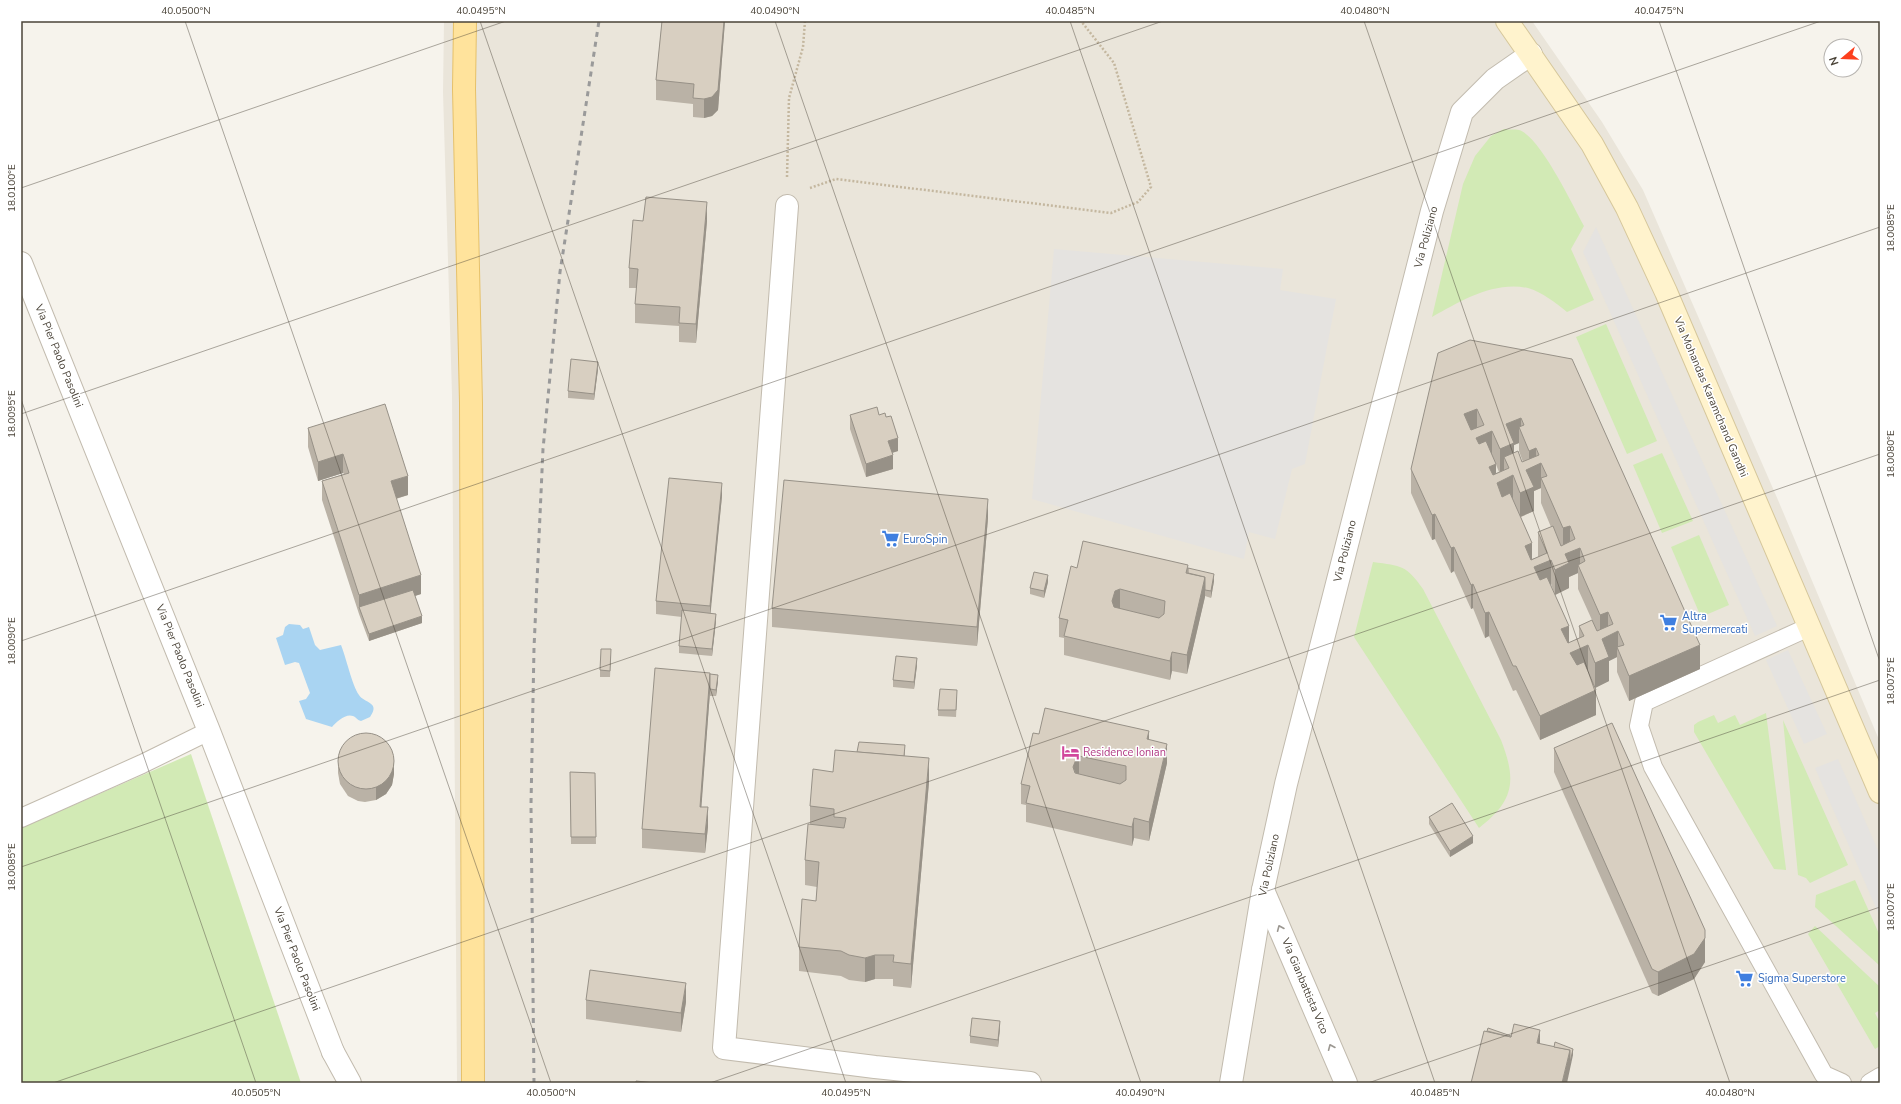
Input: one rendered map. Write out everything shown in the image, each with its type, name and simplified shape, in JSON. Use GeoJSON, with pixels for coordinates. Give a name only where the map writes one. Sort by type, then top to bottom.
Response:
{"type":"FeatureCollection","features":[{"type":"Feature","properties":{"kind":"main road"},"geometry":{"type":"LineString","coordinates":[[465,21],[464,89],[471,403],[472,1081]]}},
{"type":"Feature","properties":{"kind":"main road","name":"Via Mohandas Karamchand Gandhi"},"geometry":{"type":"LineString","coordinates":[[1507,21],[1592,144],[1627,208],[1669,300],[1880,792]]}},
{"type":"Feature","properties":{"kind":"street","name":"Via Poliziano"},"geometry":{"type":"LineString","coordinates":[[1231,1083],[1263,890],[1286,784],[1432,211],[1462,112],[1495,79],[1531,54]]}},
{"type":"Feature","properties":{"kind":"street"},"geometry":{"type":"LineString","coordinates":[[786,214],[724,1048],[875,1075],[1030,1083]]}},
{"type":"Feature","properties":{"kind":"street","name":"Via Pier Paolo Pasolini"},"geometry":{"type":"LineString","coordinates":[[21,263],[210,731],[332,1052],[350,1083]]}},
{"type":"Feature","properties":{"kind":"street","name":"Via Gianbattista Vico"},"geometry":{"type":"LineString","coordinates":[[1263,890],[1346,1083]]}},
{"type":"Feature","properties":{"kind":"street","name":"Via Pier Paolo Pasolini"},"geometry":{"type":"LineString","coordinates":[[332,1052],[338,1083]]}},
{"type":"Feature","properties":{"kind":"lane"},"geometry":{"type":"LineString","coordinates":[[1810,627],[1644,702],[1639,726],[1653,767],[1824,1075],[1842,1083]]}},
{"type":"Feature","properties":{"kind":"lane"},"geometry":{"type":"LineString","coordinates":[[21,818],[142,764],[210,731]]}},
{"type":"Feature","properties":{"kind":"lane"},"geometry":{"type":"LineString","coordinates":[[1870,1083],[1880,1076]]}},
{"type":"Feature","properties":{"kind":"path"},"geometry":{"type":"LineString","coordinates":[[786,214],[788,98],[803,47],[805,21]]}},
{"type":"Feature","properties":{"kind":"path"},"geometry":{"type":"LineString","coordinates":[[786,214],[810,188],[836,179],[1110,213],[1138,202],[1151,187],[1114,64],[1081,21]]}},
{"type":"Feature","properties":{"kind":"shaded area"},"geometry":{"type":"Polygon","coordinates":[[[444,21],[1532,21],[1602,122],[1643,190],[1778,500],[1880,742],[1880,1083],[457,1083],[452,395],[443,92],[444,21]]]}},
{"type":"Feature","properties":{"kind":"shaded area"},"geometry":{"type":"Polygon","coordinates":[[[1596,227],[1777,626],[1755,636],[1583,252],[1596,227]]]}},
{"type":"Feature","properties":{"kind":"shaded area"},"geometry":{"type":"Polygon","coordinates":[[[1054,249],[1283,269],[1280,290],[1336,299],[1305,464],[1292,469],[1275,539],[1249,532],[1244,559],[1032,499],[1054,249]]]}},
{"type":"Feature","properties":{"kind":"shaded area"},"geometry":{"type":"Polygon","coordinates":[[[1788,650],[1827,734],[1804,744],[1766,660],[1788,650]]]}},
{"type":"Feature","properties":{"kind":"shaded area"},"geometry":{"type":"Polygon","coordinates":[[[1838,759],[1880,855],[1880,917],[1815,768],[1838,759]]]}},
{"type":"Feature","properties":{"kind":"green space"},"geometry":{"type":"Polygon","coordinates":[[[1504,129],[1519,130],[1527,135],[1546,158],[1572,203],[1584,226],[1571,249],[1594,300],[1567,312],[1549,298],[1528,288],[1502,287],[1466,299],[1432,317],[1463,184],[1475,156],[1491,136],[1504,129]]]}},
{"type":"Feature","properties":{"kind":"green space"},"geometry":{"type":"Polygon","coordinates":[[[1606,324],[1657,441],[1627,454],[1576,337],[1606,324]]]}},
{"type":"Feature","properties":{"kind":"green space"},"geometry":{"type":"Polygon","coordinates":[[[1662,453],[1693,521],[1662,533],[1633,465],[1662,453]]]}},
{"type":"Feature","properties":{"kind":"green space"},"geometry":{"type":"Polygon","coordinates":[[[1699,535],[1729,605],[1701,617],[1671,547],[1699,535]]]}},
{"type":"Feature","properties":{"kind":"green space"},"geometry":{"type":"Polygon","coordinates":[[[1373,562],[1402,568],[1412,575],[1423,589],[1501,740],[1509,767],[1509,789],[1506,799],[1499,809],[1479,828],[1354,637],[1373,562]]]}},
{"type":"Feature","properties":{"kind":"green space"},"geometry":{"type":"Polygon","coordinates":[[[1766,713],[1786,870],[1774,869],[1694,732],[1694,725],[1714,715],[1718,723],[1735,715],[1740,725],[1766,713]]]}},
{"type":"Feature","properties":{"kind":"green space"},"geometry":{"type":"Polygon","coordinates":[[[1783,720],[1848,865],[1810,883],[1806,878],[1798,875],[1783,720]]]}},
{"type":"Feature","properties":{"kind":"green space"},"geometry":{"type":"Polygon","coordinates":[[[191,754],[301,1083],[21,1083],[21,828],[191,754]]]}},
{"type":"Feature","properties":{"kind":"green space"},"geometry":{"type":"Polygon","coordinates":[[[1855,880],[1880,936],[1880,966],[1815,907],[1816,895],[1855,880]]]}},
{"type":"Feature","properties":{"kind":"green space"},"geometry":{"type":"Polygon","coordinates":[[[1815,926],[1880,987],[1880,1010],[1875,1013],[1880,1023],[1880,1046],[1875,1049],[1808,934],[1815,926]]]}},
{"type":"Feature","properties":{"kind":"water"},"geometry":{"type":"Polygon","coordinates":[[[289,624],[300,625],[303,629],[309,627],[315,645],[320,650],[341,645],[356,690],[361,698],[370,703],[374,708],[370,717],[361,721],[350,715],[344,717],[332,727],[306,719],[299,701],[306,699],[310,693],[299,663],[295,662],[285,665],[276,638],[283,635],[285,627],[289,624]]]}},
{"type":"Feature","properties":{"kind":"building"},"geometry":{"type":"Polygon","coordinates":[[[662,21],[724,21],[718,90],[712,97],[704,99],[693,98],[694,84],[656,80],[662,21]]]}},
{"type":"Feature","properties":{"kind":"building"},"geometry":{"type":"Polygon","coordinates":[[[646,197],[707,202],[696,324],[679,323],[680,307],[635,304],[638,269],[629,268],[633,220],[643,221],[646,197]]]}},
{"type":"Feature","properties":{"kind":"building"},"geometry":{"type":"Polygon","coordinates":[[[1470,340],[1572,359],[1700,645],[1629,676],[1617,647],[1624,645],[1618,631],[1602,639],[1609,657],[1595,663],[1588,645],[1570,653],[1577,665],[1584,662],[1596,690],[1540,716],[1516,666],[1513,666],[1489,612],[1485,613],[1473,584],[1471,585],[1454,547],[1451,548],[1435,514],[1432,515],[1411,469],[1438,353],[1470,340]],[[1477,409],[1464,414],[1471,430],[1484,425],[1477,409]],[[1521,418],[1506,424],[1514,443],[1500,449],[1492,431],[1476,438],[1479,444],[1486,441],[1496,464],[1489,467],[1493,475],[1509,468],[1504,457],[1518,451],[1522,462],[1539,455],[1536,448],[1529,451],[1519,427],[1524,425],[1521,418]],[[1541,463],[1526,470],[1534,487],[1520,493],[1513,475],[1497,483],[1502,497],[1510,493],[1532,543],[1525,546],[1531,560],[1547,553],[1538,532],[1553,526],[1561,546],[1575,539],[1570,526],[1563,528],[1541,478],[1547,476],[1541,463]],[[1580,548],[1565,554],[1569,563],[1555,570],[1551,560],[1534,567],[1540,580],[1547,577],[1569,626],[1561,629],[1568,643],[1584,636],[1579,626],[1592,620],[1597,631],[1613,624],[1608,612],[1600,615],[1578,565],[1585,561],[1580,548]]]}},
{"type":"Feature","properties":{"kind":"building"},"geometry":{"type":"Polygon","coordinates":[[[571,359],[598,362],[594,394],[568,391],[571,359]]]}},
{"type":"Feature","properties":{"kind":"building"},"geometry":{"type":"Polygon","coordinates":[[[385,404],[408,476],[391,481],[421,575],[359,595],[322,481],[349,473],[343,454],[318,462],[308,428],[385,404]]]}},
{"type":"Feature","properties":{"kind":"building"},"geometry":{"type":"Polygon","coordinates":[[[877,407],[879,415],[885,413],[886,417],[891,416],[898,438],[888,441],[893,455],[866,464],[850,415],[877,407]]]}},
{"type":"Feature","properties":{"kind":"building"},"geometry":{"type":"Polygon","coordinates":[[[669,478],[722,483],[710,606],[656,601],[669,478]]]}},
{"type":"Feature","properties":{"kind":"building"},"geometry":{"type":"Polygon","coordinates":[[[784,480],[988,499],[977,627],[772,608],[784,480]]]}},
{"type":"Feature","properties":{"kind":"building"},"geometry":{"type":"Polygon","coordinates":[[[1083,541],[1188,565],[1186,573],[1205,577],[1187,655],[1172,652],[1170,661],[1064,636],[1068,620],[1059,618],[1071,566],[1077,568],[1083,541]],[[1120,589],[1115,591],[1112,601],[1114,607],[1159,618],[1164,614],[1165,601],[1120,589]]]}},
{"type":"Feature","properties":{"kind":"building"},"geometry":{"type":"Polygon","coordinates":[[[1188,568],[1214,574],[1211,591],[1205,590],[1205,577],[1188,573],[1188,568]]]}},
{"type":"Feature","properties":{"kind":"building"},"geometry":{"type":"Polygon","coordinates":[[[1034,572],[1048,575],[1044,591],[1030,588],[1034,572]]]}},
{"type":"Feature","properties":{"kind":"building"},"geometry":{"type":"Polygon","coordinates":[[[413,590],[422,616],[369,634],[359,607],[413,590]]]}},
{"type":"Feature","properties":{"kind":"building"},"geometry":{"type":"Polygon","coordinates":[[[682,610],[716,614],[712,649],[679,646],[682,610]]]}},
{"type":"Feature","properties":{"kind":"building"},"geometry":{"type":"Polygon","coordinates":[[[601,649],[611,649],[610,671],[600,670],[601,649]]]}},
{"type":"Feature","properties":{"kind":"building"},"geometry":{"type":"Polygon","coordinates":[[[896,656],[917,658],[914,682],[893,680],[896,656]]]}},
{"type":"Feature","properties":{"kind":"building"},"geometry":{"type":"Polygon","coordinates":[[[655,668],[710,673],[700,807],[708,807],[705,834],[642,829],[655,668]]]}},
{"type":"Feature","properties":{"kind":"building"},"geometry":{"type":"Polygon","coordinates":[[[710,674],[718,675],[716,690],[710,689],[710,674]]]}},
{"type":"Feature","properties":{"kind":"building"},"geometry":{"type":"Polygon","coordinates":[[[940,689],[957,690],[956,710],[938,710],[940,689]]]}},
{"type":"Feature","properties":{"kind":"building"},"geometry":{"type":"Polygon","coordinates":[[[1045,708],[1149,731],[1147,739],[1167,744],[1149,822],[1134,818],[1132,827],[1026,803],[1030,786],[1021,784],[1033,733],[1039,734],[1045,708]],[[1079,756],[1077,757],[1073,767],[1075,773],[1120,784],[1126,780],[1126,766],[1079,756]]]}},
{"type":"Feature","properties":{"kind":"building"},"geometry":{"type":"Polygon","coordinates":[[[1612,723],[1705,930],[1705,938],[1694,954],[1658,972],[1652,969],[1554,748],[1612,723]]]}},
{"type":"Feature","properties":{"kind":"building"},"geometry":{"type":"Polygon","coordinates":[[[366,733],[377,735],[386,741],[392,750],[394,761],[392,772],[386,781],[377,787],[366,789],[355,787],[346,781],[340,772],[338,761],[340,750],[346,741],[355,735],[366,733]]]}},
{"type":"Feature","properties":{"kind":"building"},"geometry":{"type":"Polygon","coordinates":[[[859,742],[905,745],[904,756],[857,752],[859,742]]]}},
{"type":"Feature","properties":{"kind":"building"},"geometry":{"type":"Polygon","coordinates":[[[835,750],[929,758],[911,964],[893,962],[894,955],[875,955],[865,958],[849,955],[841,951],[799,947],[802,899],[816,901],[819,862],[805,860],[808,824],[844,828],[846,818],[834,817],[834,809],[810,806],[813,769],[833,772],[835,750]]]}},
{"type":"Feature","properties":{"kind":"building"},"geometry":{"type":"Polygon","coordinates":[[[570,772],[595,773],[596,837],[571,837],[570,772]]]}},
{"type":"Feature","properties":{"kind":"building"},"geometry":{"type":"Polygon","coordinates":[[[1452,803],[1473,836],[1450,851],[1429,817],[1452,803]]]}},
{"type":"Feature","properties":{"kind":"building"},"geometry":{"type":"Polygon","coordinates":[[[590,970],[686,983],[681,1013],[586,1000],[590,970]]]}},
{"type":"Feature","properties":{"kind":"building"},"geometry":{"type":"Polygon","coordinates":[[[972,1018],[1000,1021],[998,1040],[970,1036],[972,1018]]]}},
{"type":"Feature","properties":{"kind":"building"},"geometry":{"type":"Polygon","coordinates":[[[1514,1024],[1540,1030],[1537,1043],[1570,1050],[1562,1083],[1471,1083],[1484,1031],[1511,1037],[1514,1024]]]}},
{"type":"Feature","properties":{"kind":"building"},"geometry":{"type":"Polygon","coordinates":[[[1488,1028],[1511,1036],[1511,1037],[1487,1031],[1488,1028]]]}},
{"type":"Feature","properties":{"kind":"building"},"geometry":{"type":"Polygon","coordinates":[[[1555,1042],[1573,1049],[1570,1063],[1570,1050],[1554,1047],[1555,1042]]]}},
{"type":"Feature","properties":{"kind":"building"},"geometry":{"type":"Polygon","coordinates":[[[636,1081],[655,1083],[636,1083],[636,1081]]]}},
{"type":"Feature","properties":{"kind":"railway"},"geometry":{"type":"LineString","coordinates":[[534,1083],[531,805],[534,648],[543,449],[560,272],[599,21]]}},
{"type":"Feature","properties":{"kind":"place","name":"EuroSpin"},"geometry":{"type":"Point","coordinates":[890,539]}},
{"type":"Feature","properties":{"kind":"place","name":"Altra Supermercati"},"geometry":{"type":"Point","coordinates":[1669,622]}},
{"type":"Feature","properties":{"kind":"place","name":"Residence Ionian"},"geometry":{"type":"Point","coordinates":[1070,752]}},
{"type":"Feature","properties":{"kind":"place","name":"Sigma Superstore"},"geometry":{"type":"Point","coordinates":[1745,978]}}]}
